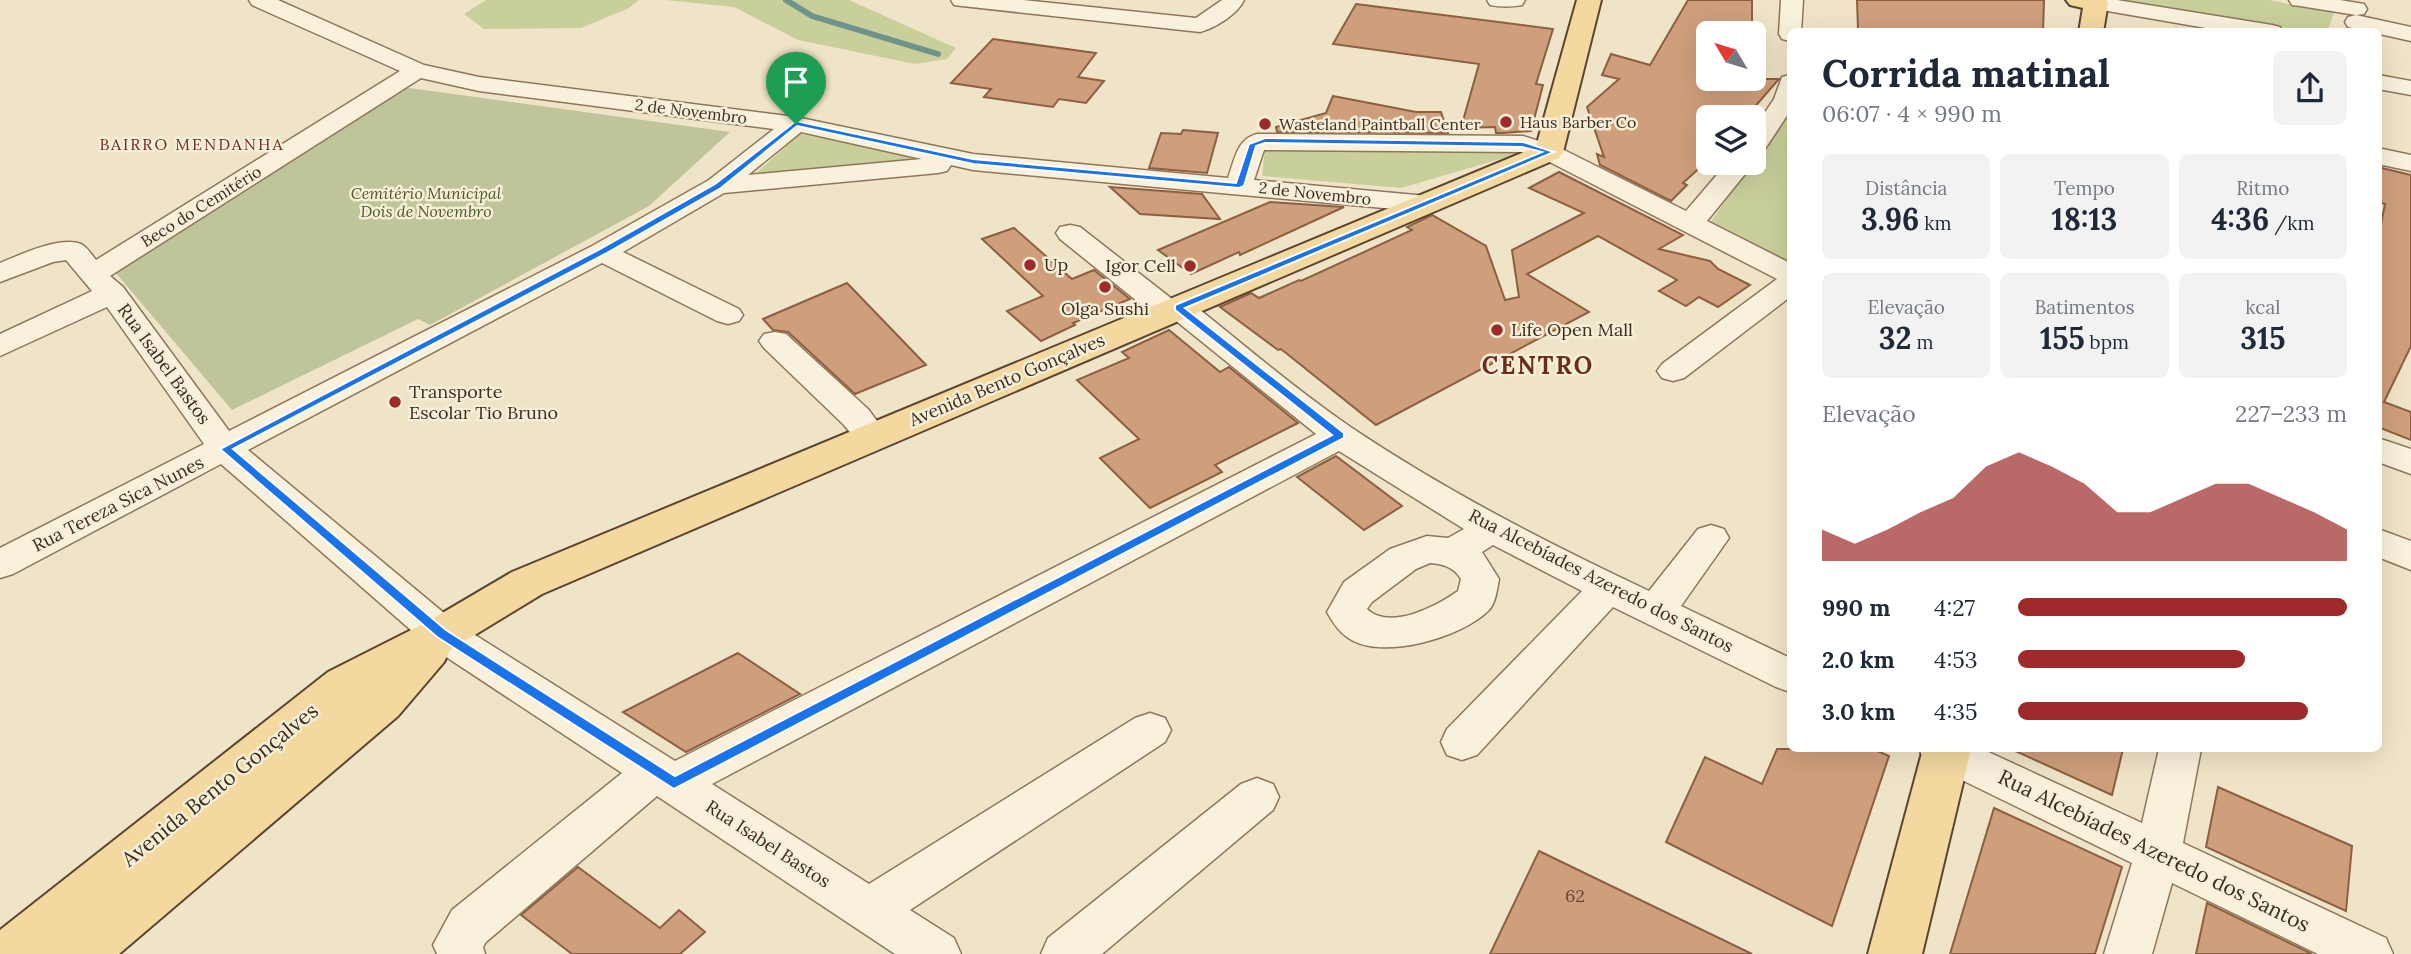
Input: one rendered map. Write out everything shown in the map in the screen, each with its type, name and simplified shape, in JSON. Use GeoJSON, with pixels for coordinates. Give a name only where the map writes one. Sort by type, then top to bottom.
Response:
{"type":"FeatureCollection","features":[{"type":"Feature","properties":{"kind":"main road"},"geometry":{"type":"LineString","coordinates":[[1549,152],[1589,0]]}},
{"type":"Feature","properties":{"kind":"main road"},"geometry":{"type":"LineString","coordinates":[[2087,2],[2090,28]]}},
{"type":"Feature","properties":{"kind":"main road","name":"Avenida Bento Gonçalves"},"geometry":{"type":"LineString","coordinates":[[11,954],[344,685],[442,634],[527,583],[1549,152]]}},
{"type":"Feature","properties":{"kind":"main road","name":"Avenida Bento Gonçalves"},"geometry":{"type":"LineString","coordinates":[[79,954],[382,703],[442,634]]}},
{"type":"Feature","properties":{"kind":"main road"},"geometry":{"type":"LineString","coordinates":[[1895,954],[1944,752]]}},
{"type":"Feature","properties":{"kind":"street","name":"2 de Novembro"},"geometry":{"type":"LineString","coordinates":[[260,0],[417,70],[478,83],[796,124],[973,162],[1427,204]]}},
{"type":"Feature","properties":{"kind":"street"},"geometry":{"type":"LineString","coordinates":[[962,0],[1200,25],[1231,5],[1233,0]]}},
{"type":"Feature","properties":{"kind":"street"},"geometry":{"type":"LineString","coordinates":[[1498,0],[1514,0]]}},
{"type":"Feature","properties":{"kind":"street"},"geometry":{"type":"LineString","coordinates":[[1791,28],[1793,0]]}},
{"type":"Feature","properties":{"kind":"street"},"geometry":{"type":"LineString","coordinates":[[2300,0],[2411,34]]}},
{"type":"Feature","properties":{"kind":"street"},"geometry":{"type":"LineString","coordinates":[[2087,2],[2247,28]]}},
{"type":"Feature","properties":{"kind":"street","name":"Beco do Cemitério"},"geometry":{"type":"LineString","coordinates":[[0,346],[102,284],[417,70]]}},
{"type":"Feature","properties":{"kind":"street"},"geometry":{"type":"LineString","coordinates":[[2382,83],[2411,88]]}},
{"type":"Feature","properties":{"kind":"street"},"geometry":{"type":"LineString","coordinates":[[1766,128],[1787,96]]}},
{"type":"Feature","properties":{"kind":"street","name":"Rua Tereza Sica Nunes"},"geometry":{"type":"LineString","coordinates":[[0,564],[602,252],[718,186],[796,124]]}},
{"type":"Feature","properties":{"kind":"street"},"geometry":{"type":"LineString","coordinates":[[1239,186],[1253,144],[1265,141],[1523,144],[1549,152],[1787,272]]}},
{"type":"Feature","properties":{"kind":"street"},"geometry":{"type":"LineString","coordinates":[[2382,157],[2411,163]]}},
{"type":"Feature","properties":{"kind":"street","name":"Rua Tereza Sica Nunes"},"geometry":{"type":"LineString","coordinates":[[718,186],[973,162]]}},
{"type":"Feature","properties":{"kind":"street"},"geometry":{"type":"LineString","coordinates":[[1690,224],[1731,175]]}},
{"type":"Feature","properties":{"kind":"street","name":"Rua Alcebíades Azeredo dos Santos"},"geometry":{"type":"LineString","coordinates":[[1070,233],[1340,436],[1493,528],[1787,675]]}},
{"type":"Feature","properties":{"kind":"street","name":"Rua Isabel Bastos"},"geometry":{"type":"LineString","coordinates":[[0,273],[48,254],[74,251],[102,284],[225,449],[442,634],[937,954]]}},
{"type":"Feature","properties":{"kind":"street"},"geometry":{"type":"LineString","coordinates":[[602,252],[728,315]]}},
{"type":"Feature","properties":{"kind":"street"},"geometry":{"type":"LineString","coordinates":[[1673,371],[1787,285]]}},
{"type":"Feature","properties":{"kind":"street"},"geometry":{"type":"LineString","coordinates":[[775,341],[856,417],[872,437]]}},
{"type":"Feature","properties":{"kind":"street"},"geometry":{"type":"LineString","coordinates":[[461,954],[457,945],[469,926],[665,777],[1340,436]]}},
{"type":"Feature","properties":{"kind":"street"},"geometry":{"type":"LineString","coordinates":[[2382,451],[2411,462]]}},
{"type":"Feature","properties":{"kind":"street"},"geometry":{"type":"LineString","coordinates":[[1454,552],[1493,528]]}},
{"type":"Feature","properties":{"kind":"street"},"geometry":{"type":"LineString","coordinates":[[1656,610],[1711,538]]}},
{"type":"Feature","properties":{"kind":"street"},"geometry":{"type":"LineString","coordinates":[[2382,544],[2411,556]]}},
{"type":"Feature","properties":{"kind":"street"},"geometry":{"type":"LineString","coordinates":[[1462,742],[1609,587]]}},
{"type":"Feature","properties":{"kind":"street"},"geometry":{"type":"LineString","coordinates":[[869,910],[1150,730]]}},
{"type":"Feature","properties":{"kind":"street","name":"Rua Alcebíades Azeredo dos Santos"},"geometry":{"type":"LineString","coordinates":[[1948,752],[2369,954]]}},
{"type":"Feature","properties":{"kind":"street"},"geometry":{"type":"LineString","coordinates":[[2128,954],[2158,852],[2179,752]]}},
{"type":"Feature","properties":{"kind":"street"},"geometry":{"type":"LineString","coordinates":[[1065,954],[1257,797]]}},
{"type":"Feature","properties":{"kind":"green space"},"geometry":{"type":"Polygon","coordinates":[[[486,0],[639,0],[629,8],[581,28],[484,29],[464,14],[486,0]]]}},
{"type":"Feature","properties":{"kind":"green space"},"geometry":{"type":"Polygon","coordinates":[[[665,0],[849,0],[956,48],[947,59],[915,64],[798,40],[734,7],[665,0]]]}},
{"type":"Feature","properties":{"kind":"green space"},"geometry":{"type":"Polygon","coordinates":[[[2104,0],[2269,0],[2334,13],[2328,28],[2289,28],[2104,0]]]}},
{"type":"Feature","properties":{"kind":"green space","name":"Cemitério Municipal Dois de Novembro"},"geometry":{"type":"Polygon","coordinates":[[[402,87],[730,132],[649,206],[430,325],[418,319],[232,410],[115,272],[402,87]]]}},
{"type":"Feature","properties":{"kind":"green space"},"geometry":{"type":"Polygon","coordinates":[[[1787,113],[1787,262],[1710,223],[1744,175],[1766,175],[1766,143],[1787,113]]]}},
{"type":"Feature","properties":{"kind":"green space"},"geometry":{"type":"Polygon","coordinates":[[[800,134],[928,158],[754,175],[800,134]]]}},
{"type":"Feature","properties":{"kind":"green space"},"geometry":{"type":"Polygon","coordinates":[[[1265,149],[1523,149],[1514,155],[1401,188],[1262,176],[1265,149]]]}},
{"type":"Feature","properties":{"kind":"building"},"geometry":{"type":"Polygon","coordinates":[[[1688,0],[1752,0],[1752,21],[1696,21],[1696,91],[1766,91],[1766,79],[1779,79],[1756,105],[1696,105],[1696,171],[1683,183],[1687,185],[1671,201],[1600,165],[1597,154],[1604,157],[1587,107],[1619,79],[1602,75],[1611,54],[1650,65],[1688,0]]]}},
{"type":"Feature","properties":{"kind":"building"},"geometry":{"type":"Polygon","coordinates":[[[1857,0],[2044,0],[2043,28],[1858,28],[1857,0]]]}},
{"type":"Feature","properties":{"kind":"building"},"geometry":{"type":"Polygon","coordinates":[[[1356,4],[1553,29],[1536,84],[1543,85],[1531,131],[1496,133],[1495,127],[1461,128],[1479,64],[1333,44],[1356,4]]]}},
{"type":"Feature","properties":{"kind":"building"},"geometry":{"type":"Polygon","coordinates":[[[993,39],[1096,53],[1078,77],[1104,81],[1086,103],[1059,99],[1053,107],[984,97],[991,89],[951,83],[993,39]]]}},
{"type":"Feature","properties":{"kind":"building"},"geometry":{"type":"Polygon","coordinates":[[[1333,96],[1416,112],[1441,112],[1448,133],[1277,132],[1276,127],[1326,113],[1333,96]]]}},
{"type":"Feature","properties":{"kind":"building"},"geometry":{"type":"Polygon","coordinates":[[[1183,130],[1218,133],[1207,173],[1149,168],[1161,133],[1181,134],[1183,130]]]}},
{"type":"Feature","properties":{"kind":"building"},"geometry":{"type":"Polygon","coordinates":[[[2382,168],[2411,175],[2411,346],[2384,402],[2411,412],[2411,440],[2382,429],[2382,219],[2385,204],[2382,203],[2382,168]]]}},
{"type":"Feature","properties":{"kind":"building"},"geometry":{"type":"Polygon","coordinates":[[[1559,172],[1683,235],[1659,249],[1710,261],[1718,269],[1750,285],[1718,307],[1699,297],[1686,306],[1659,291],[1677,280],[1598,236],[1527,274],[1589,312],[1376,425],[1281,349],[1278,350],[1220,307],[1251,293],[1259,298],[1301,281],[1412,230],[1407,227],[1432,215],[1486,246],[1505,300],[1519,297],[1512,250],[1584,213],[1529,188],[1559,172]]]}},
{"type":"Feature","properties":{"kind":"building"},"geometry":{"type":"Polygon","coordinates":[[[1110,187],[1202,194],[1220,219],[1140,214],[1110,187]]]}},
{"type":"Feature","properties":{"kind":"building"},"geometry":{"type":"Polygon","coordinates":[[[1270,202],[1344,207],[1240,255],[1239,252],[1191,274],[1158,250],[1270,202]]]}},
{"type":"Feature","properties":{"kind":"building"},"geometry":{"type":"Polygon","coordinates":[[[1014,228],[1072,279],[1094,270],[1130,299],[1073,323],[1075,325],[1041,341],[1007,311],[1043,296],[982,239],[1014,228]]]}},
{"type":"Feature","properties":{"kind":"building"},"geometry":{"type":"Polygon","coordinates":[[[847,283],[926,365],[855,394],[788,332],[773,330],[763,319],[847,283]]]}},
{"type":"Feature","properties":{"kind":"building"},"geometry":{"type":"Polygon","coordinates":[[[1169,330],[1220,372],[1229,367],[1298,423],[1215,465],[1222,472],[1150,508],[1100,458],[1139,439],[1077,380],[1129,358],[1122,352],[1169,330]]]}},
{"type":"Feature","properties":{"kind":"building"},"geometry":{"type":"Polygon","coordinates":[[[1336,456],[1402,506],[1364,530],[1297,477],[1336,456]]]}},
{"type":"Feature","properties":{"kind":"building"},"geometry":{"type":"Polygon","coordinates":[[[738,653],[800,694],[686,752],[623,712],[738,653]]]}},
{"type":"Feature","properties":{"kind":"building"},"geometry":{"type":"Polygon","coordinates":[[[1777,749],[1787,749],[1787,752],[1880,752],[1889,756],[1832,926],[1666,842],[1705,757],[1762,784],[1777,749]]]}},
{"type":"Feature","properties":{"kind":"building"},"geometry":{"type":"Polygon","coordinates":[[[2018,752],[2122,752],[2112,795],[2018,752]]]}},
{"type":"Feature","properties":{"kind":"building"},"geometry":{"type":"Polygon","coordinates":[[[2218,787],[2352,846],[2346,911],[2206,847],[2218,787]]]}},
{"type":"Feature","properties":{"kind":"building"},"geometry":{"type":"Polygon","coordinates":[[[1994,808],[2122,867],[2095,954],[1950,954],[1994,808]]]}},
{"type":"Feature","properties":{"kind":"building"},"geometry":{"type":"Polygon","coordinates":[[[1539,851],[1752,954],[1490,954],[1539,851]]]}},
{"type":"Feature","properties":{"kind":"building"},"geometry":{"type":"Polygon","coordinates":[[[578,867],[660,928],[679,910],[705,932],[680,954],[572,954],[521,915],[578,867]]]}},
{"type":"Feature","properties":{"kind":"building"},"geometry":{"type":"Polygon","coordinates":[[[2207,903],[2312,954],[2196,954],[2207,903]]]}},
{"type":"Feature","properties":{"kind":"waterway"},"geometry":{"type":"LineString","coordinates":[[786,0],[812,16],[938,54]]}},
{"type":"Feature","properties":{"kind":"place","name":"Haus Barber Co"},"geometry":{"type":"Point","coordinates":[1506,122]}},
{"type":"Feature","properties":{"kind":"place","name":"Wasteland Paintball Center"},"geometry":{"type":"Point","coordinates":[1265,124]}},
{"type":"Feature","properties":{"kind":"place","name":"Up"},"geometry":{"type":"Point","coordinates":[1030,265]}},
{"type":"Feature","properties":{"kind":"place","name":"Igor Cell"},"geometry":{"type":"Point","coordinates":[1190,266]}},
{"type":"Feature","properties":{"kind":"place","name":"Olga Sushi"},"geometry":{"type":"Point","coordinates":[1105,287]}},
{"type":"Feature","properties":{"kind":"place","name":"Life Open Mall"},"geometry":{"type":"Point","coordinates":[1497,330]}},
{"type":"Feature","properties":{"kind":"place","name":"Transporte Escolar Tio Bruno"},"geometry":{"type":"Point","coordinates":[395,402]}},
{"type":"Feature","properties":{"kind":"district","name":"BAIRRO MENDANHA"},"geometry":{"type":"Point","coordinates":[192,144]}},
{"type":"Feature","properties":{"kind":"district","name":"CENTRO"},"geometry":{"type":"Point","coordinates":[1538,366]}},
{"type":"Feature","properties":{"kind":"route"},"geometry":{"type":"LineString","coordinates":[[796,124],[973,162],[1239,186],[1253,144],[1265,141],[1523,144],[1549,152],[1178,307],[1340,436],[674,783],[442,634],[225,449],[602,252],[718,186],[796,124]]}}]}
